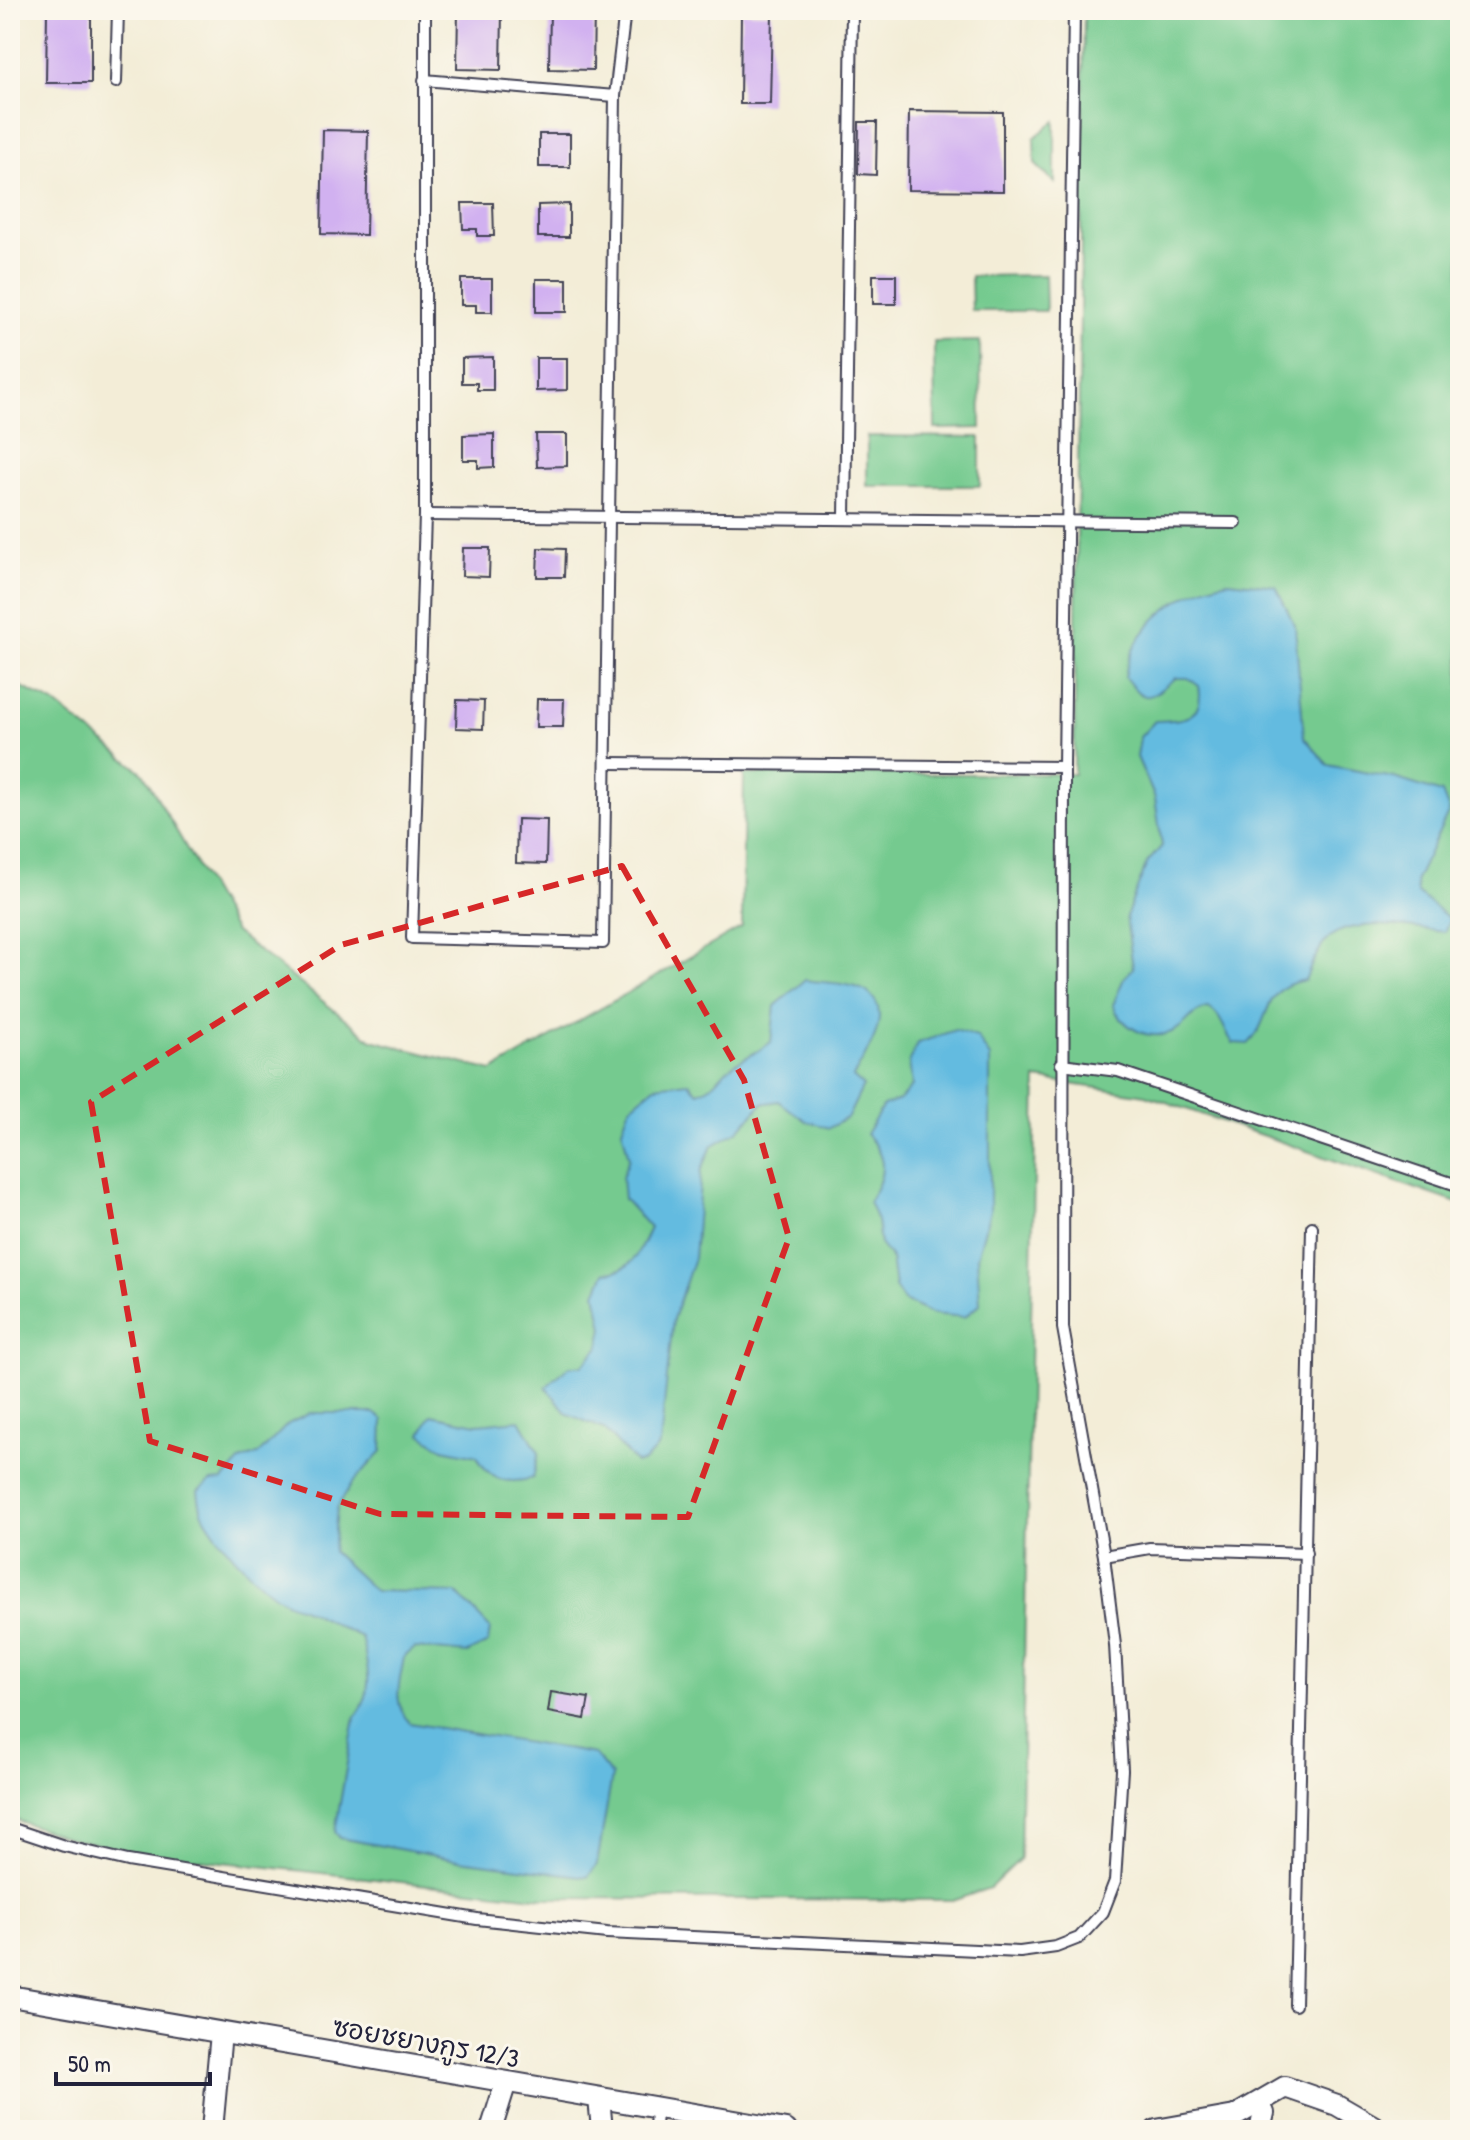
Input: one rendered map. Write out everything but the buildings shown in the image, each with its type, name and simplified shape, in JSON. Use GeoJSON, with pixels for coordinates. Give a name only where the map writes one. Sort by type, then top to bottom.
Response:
{"type":"FeatureCollection","features":[{"type":"Feature","properties":{"kind":"street","name":"ซอยชยางกูร 12/3"},"geometry":{"type":"LineString","coordinates":[[10,1996],[786,2130]]}},
{"type":"Feature","properties":{"kind":"street"},"geometry":{"type":"LineString","coordinates":[[212,2130],[221,2033]]}},
{"type":"Feature","properties":{"kind":"street"},"geometry":{"type":"LineString","coordinates":[[491,2130],[506,2082]]}},
{"type":"Feature","properties":{"kind":"street"},"geometry":{"type":"LineString","coordinates":[[1156,2130],[1235,2116],[1285,2087],[1337,2105],[1380,2130]]}},
{"type":"Feature","properties":{"kind":"street"},"geometry":{"type":"LineString","coordinates":[[599,2098],[602,2130]]}},
{"type":"Feature","properties":{"kind":"street"},"geometry":{"type":"LineString","coordinates":[[1259,2103],[1264,2113],[1260,2130]]}},
{"type":"Feature","properties":{"kind":"lane"},"geometry":{"type":"LineString","coordinates":[[116,82],[118,10]]}},
{"type":"Feature","properties":{"kind":"lane"},"geometry":{"type":"LineString","coordinates":[[425,10],[425,515],[412,938],[603,943],[612,516],[615,96],[625,10]]}},
{"type":"Feature","properties":{"kind":"lane"},"geometry":{"type":"LineString","coordinates":[[845,517],[852,10]]}},
{"type":"Feature","properties":{"kind":"lane"},"geometry":{"type":"LineString","coordinates":[[10,1828],[64,1846],[128,1861],[477,1919],[623,1934],[1020,1952],[1056,1947],[1079,1938],[1103,1912],[1115,1881],[1122,1770],[1115,1645],[1104,1556],[1063,1328],[1061,1064],[1074,10]]}},
{"type":"Feature","properties":{"kind":"lane"},"geometry":{"type":"LineString","coordinates":[[424,80],[615,96]]}},
{"type":"Feature","properties":{"kind":"lane"},"geometry":{"type":"LineString","coordinates":[[425,515],[1236,523]]}},
{"type":"Feature","properties":{"kind":"lane"},"geometry":{"type":"LineString","coordinates":[[608,763],[1064,767]]}},
{"type":"Feature","properties":{"kind":"lane"},"geometry":{"type":"LineString","coordinates":[[1061,1064],[1118,1071],[1460,1186]]}},
{"type":"Feature","properties":{"kind":"lane"},"geometry":{"type":"LineString","coordinates":[[1295,2005],[1312,1227]]}},
{"type":"Feature","properties":{"kind":"lane"},"geometry":{"type":"LineString","coordinates":[[1104,1556],[1150,1548],[1306,1553]]}},
{"type":"Feature","properties":{"kind":"lane"},"geometry":{"type":"LineString","coordinates":[[655,2130],[656,2108]]}},
{"type":"Feature","properties":{"kind":"highlighted area"},"geometry":{"type":"Polygon","coordinates":[[[622,866],[744,1080],[789,1238],[688,1517],[380,1514],[150,1441],[91,1102],[341,945],[622,866]]]}},
{"type":"Feature","properties":{"kind":"green space"},"geometry":{"type":"Polygon","coordinates":[[[1084,10],[1460,10],[1460,1204],[1146,1095],[1036,1079],[1020,1859],[990,1888],[955,1900],[544,1898],[133,1852],[66,1837],[10,1818],[10,681],[54,703],[143,773],[235,932],[372,1040],[492,1071],[742,927],[744,774],[1074,774],[1084,10]]]}},
{"type":"Feature","properties":{"kind":"green space"},"geometry":{"type":"Polygon","coordinates":[[[1055,121],[1055,183],[1035,164],[1034,138],[1055,121]]]}},
{"type":"Feature","properties":{"kind":"green space"},"geometry":{"type":"Polygon","coordinates":[[[1045,275],[1046,311],[972,311],[971,276],[1045,275]]]}},
{"type":"Feature","properties":{"kind":"green space"},"geometry":{"type":"Polygon","coordinates":[[[980,341],[981,428],[935,429],[934,342],[980,341]]]}},
{"type":"Feature","properties":{"kind":"green space"},"geometry":{"type":"Polygon","coordinates":[[[867,436],[980,437],[980,486],[867,486],[867,436]]]}},
{"type":"Feature","properties":{"kind":"water"},"geometry":{"type":"Polygon","coordinates":[[[1228,581],[1276,586],[1295,626],[1304,737],[1328,765],[1394,778],[1442,793],[1449,811],[1416,880],[1417,893],[1450,919],[1444,932],[1371,925],[1342,930],[1331,936],[1319,951],[1305,980],[1280,990],[1248,1044],[1233,1043],[1209,1008],[1198,1012],[1172,1032],[1154,1035],[1129,1026],[1113,1005],[1124,978],[1133,968],[1126,917],[1147,863],[1162,846],[1155,798],[1137,757],[1140,737],[1155,721],[1174,720],[1195,712],[1200,697],[1199,686],[1188,678],[1176,678],[1155,694],[1145,696],[1125,677],[1137,642],[1162,613],[1193,593],[1228,581]]]}},
{"type":"Feature","properties":{"kind":"water"},"geometry":{"type":"Polygon","coordinates":[[[805,980],[854,986],[867,992],[875,1001],[879,1011],[875,1034],[853,1077],[863,1086],[848,1117],[829,1128],[806,1121],[778,1101],[762,1104],[739,1130],[712,1146],[701,1171],[694,1258],[673,1319],[660,1444],[644,1462],[636,1463],[604,1429],[568,1414],[546,1387],[569,1366],[582,1366],[599,1347],[603,1328],[596,1293],[605,1272],[629,1264],[639,1252],[650,1228],[624,1199],[622,1178],[629,1158],[622,1129],[630,1107],[655,1086],[688,1082],[698,1092],[712,1085],[733,1065],[771,1042],[775,1006],[805,980]]]}},
{"type":"Feature","properties":{"kind":"water"},"geometry":{"type":"Polygon","coordinates":[[[955,1030],[977,1037],[990,1057],[990,1211],[977,1257],[980,1304],[965,1317],[932,1314],[904,1301],[895,1287],[891,1258],[880,1244],[877,1221],[869,1201],[879,1183],[881,1159],[866,1134],[883,1106],[900,1100],[912,1086],[909,1061],[918,1043],[955,1030]]]}},
{"type":"Feature","properties":{"kind":"water"},"geometry":{"type":"Polygon","coordinates":[[[310,1413],[374,1413],[383,1420],[382,1451],[352,1483],[337,1508],[333,1552],[375,1591],[457,1593],[490,1628],[488,1643],[467,1653],[415,1648],[404,1657],[398,1692],[404,1715],[410,1723],[594,1754],[612,1776],[597,1864],[588,1877],[452,1859],[340,1838],[335,1832],[355,1717],[368,1689],[361,1637],[288,1603],[261,1584],[211,1527],[204,1516],[198,1491],[211,1481],[223,1480],[240,1461],[260,1453],[288,1424],[310,1413]]]}},
{"type":"Feature","properties":{"kind":"water"},"geometry":{"type":"Polygon","coordinates":[[[431,1415],[477,1424],[520,1420],[539,1453],[533,1478],[515,1481],[500,1479],[487,1471],[477,1456],[443,1449],[421,1434],[431,1415]]]}}]}
